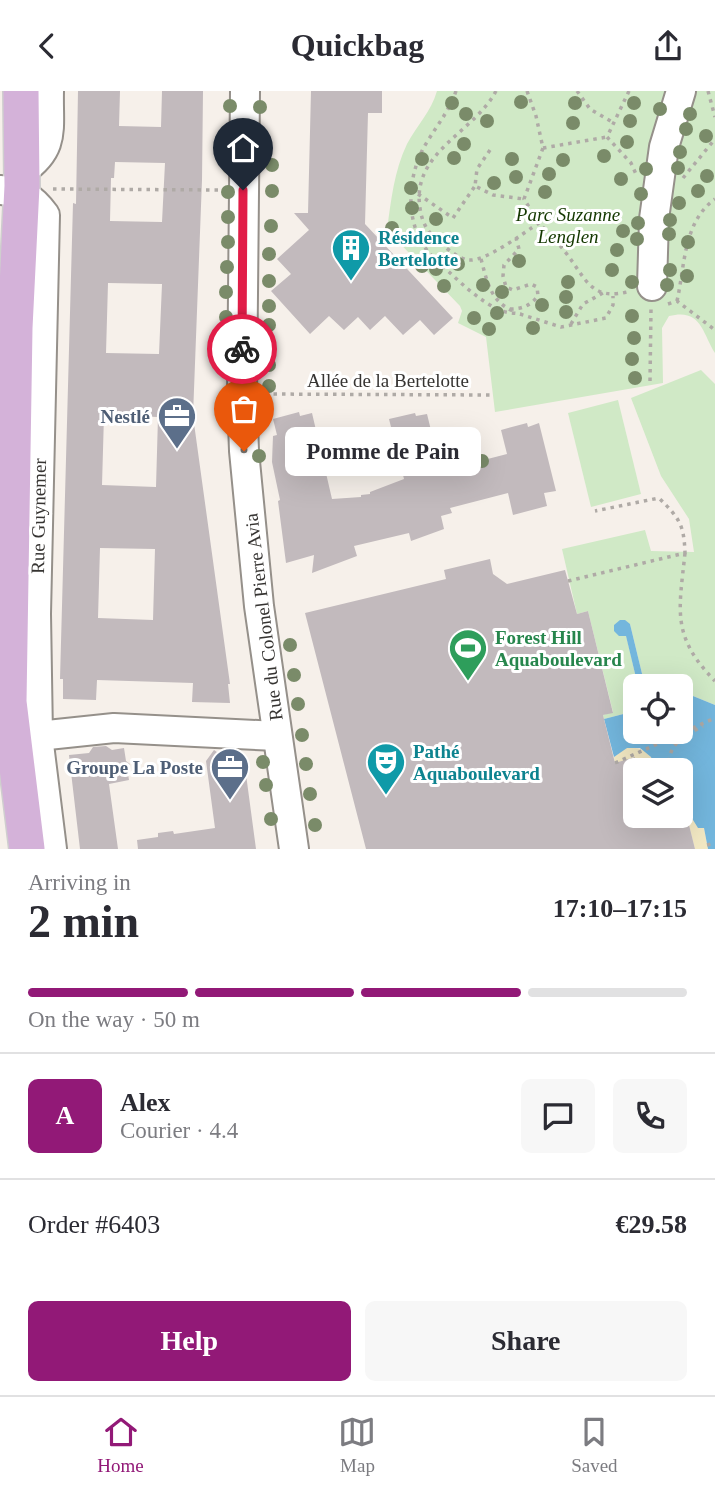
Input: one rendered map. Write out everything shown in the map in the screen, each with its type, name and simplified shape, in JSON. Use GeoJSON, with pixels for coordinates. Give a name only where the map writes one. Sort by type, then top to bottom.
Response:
{"type":"FeatureCollection","features":[{"type":"Feature","properties":{"kind":"main road","name":"Rue Guynemer"},"geometry":{"type":"LineString","coordinates":[[21,91],[22,186],[8,326],[26,490],[9,702],[27,849]]}},
{"type":"Feature","properties":{"kind":"street"},"geometry":{"type":"LineString","coordinates":[[22,186],[47,146],[49,91]]}},
{"type":"Feature","properties":{"kind":"street","name":"Rue du Colonel Pierre Avia"},"geometry":{"type":"LineString","coordinates":[[245,91],[242,395],[244,451],[259,606],[295,849]]}},
{"type":"Feature","properties":{"kind":"street"},"geometry":{"type":"LineString","coordinates":[[652,286],[654,219],[664,147],[681,91]]}},
{"type":"Feature","properties":{"kind":"street","name":"Rue Guynemer"},"geometry":{"type":"LineString","coordinates":[[22,186],[45,215],[26,490],[36,614],[38,736],[52,849]]}},
{"type":"Feature","properties":{"kind":"street"},"geometry":{"type":"LineString","coordinates":[[38,736],[114,728],[277,736]]}},
{"type":"Feature","properties":{"kind":"path"},"geometry":{"type":"LineString","coordinates":[[456,91],[449,110],[418,159],[412,180],[410,205],[415,223],[421,242],[462,284],[500,310],[521,314]]}},
{"type":"Feature","properties":{"kind":"path"},"geometry":{"type":"LineString","coordinates":[[496,91],[489,104],[443,146],[425,169],[418,194],[422,220],[433,239],[467,260],[481,259],[539,223]]}},
{"type":"Feature","properties":{"kind":"path"},"geometry":{"type":"LineString","coordinates":[[524,199],[543,148],[527,91]]}},
{"type":"Feature","properties":{"kind":"path"},"geometry":{"type":"LineString","coordinates":[[577,91],[590,109],[614,123]]}},
{"type":"Feature","properties":{"kind":"path"},"geometry":{"type":"LineString","coordinates":[[607,137],[629,91]]}},
{"type":"Feature","properties":{"kind":"path"},"geometry":{"type":"LineString","coordinates":[[708,91],[715,117]]}},
{"type":"Feature","properties":{"kind":"path"},"geometry":{"type":"LineString","coordinates":[[543,148],[607,137]]}},
{"type":"Feature","properties":{"kind":"path"},"geometry":{"type":"LineString","coordinates":[[607,137],[631,163],[654,219]]}},
{"type":"Feature","properties":{"kind":"path"},"geometry":{"type":"LineString","coordinates":[[418,194],[453,218],[475,186],[477,169],[490,150]]}},
{"type":"Feature","properties":{"kind":"path"},"geometry":{"type":"LineString","coordinates":[[22,186],[243,190]]}},
{"type":"Feature","properties":{"kind":"path"},"geometry":{"type":"LineString","coordinates":[[475,186],[493,195],[524,199]]}},
{"type":"Feature","properties":{"kind":"path"},"geometry":{"type":"LineString","coordinates":[[524,199],[584,281],[613,296],[652,286],[650,381]]}},
{"type":"Feature","properties":{"kind":"path"},"geometry":{"type":"LineString","coordinates":[[715,199],[706,205],[688,235],[677,301],[715,330]]}},
{"type":"Feature","properties":{"kind":"path"},"geometry":{"type":"LineString","coordinates":[[508,309],[519,309],[532,303],[538,296],[537,287],[531,283],[513,290],[506,287],[504,282],[504,265],[519,249],[516,237]]}},
{"type":"Feature","properties":{"kind":"path"},"geometry":{"type":"LineString","coordinates":[[481,259],[489,287],[498,303],[561,327],[606,318],[613,305],[613,296]]}},
{"type":"Feature","properties":{"kind":"path"},"geometry":{"type":"LineString","coordinates":[[571,324],[583,305],[603,293]]}},
{"type":"Feature","properties":{"kind":"path","name":"Allée de la Bertelotte"},"geometry":{"type":"LineString","coordinates":[[242,395],[491,395]]}},
{"type":"Feature","properties":{"kind":"path"},"geometry":{"type":"LineString","coordinates":[[595,510],[659,498],[673,512],[684,531],[685,553],[680,607],[682,632],[691,655],[715,681]]}},
{"type":"Feature","properties":{"kind":"path"},"geometry":{"type":"LineString","coordinates":[[568,581],[685,553]]}},
{"type":"Feature","properties":{"kind":"path"},"geometry":{"type":"LineString","coordinates":[[615,763],[715,720]]}},
{"type":"Feature","properties":{"kind":"path"},"geometry":{"type":"LineString","coordinates":[[669,758],[669,754],[684,736],[715,720]]}},
{"type":"Feature","properties":{"kind":"path"},"geometry":{"type":"LineString","coordinates":[[707,845],[715,843]]}},
{"type":"Feature","properties":{"kind":"green space","name":"Parc Suzanne Lenglen"},"geometry":{"type":"Polygon","coordinates":[[[437,91],[715,91],[715,353],[694,319],[680,314],[669,316],[662,328],[663,383],[495,412],[486,337],[458,323],[462,311],[460,306],[387,230],[399,165],[411,137],[437,91]]]}},
{"type":"Feature","properties":{"kind":"green space"},"geometry":{"type":"Polygon","coordinates":[[[701,370],[715,384],[715,705],[693,696],[693,674],[642,674],[630,624],[626,635],[635,674],[623,674],[623,714],[604,719],[603,715],[613,712],[588,611],[577,614],[562,549],[645,530],[651,551],[694,552],[689,519],[661,476],[631,398],[701,370]]]}},
{"type":"Feature","properties":{"kind":"green space"},"geometry":{"type":"Polygon","coordinates":[[[618,400],[641,494],[591,507],[568,413],[618,400]]]}},
{"type":"Feature","properties":{"kind":"sand"},"geometry":{"type":"Polygon","coordinates":[[[626,748],[637,748],[651,758],[623,758],[623,761],[615,763],[614,757],[626,748]]]}},
{"type":"Feature","properties":{"kind":"sand"},"geometry":{"type":"Polygon","coordinates":[[[693,818],[704,828],[708,849],[695,849],[690,828],[693,828],[693,818]]]}},
{"type":"Feature","properties":{"kind":"water"},"geometry":{"type":"Polygon","coordinates":[[[620,620],[630,624],[642,674],[635,674],[626,636],[619,636],[614,631],[614,625],[620,620]]]}},
{"type":"Feature","properties":{"kind":"water"},"geometry":{"type":"Polygon","coordinates":[[[693,696],[715,705],[715,849],[708,849],[704,828],[698,828],[693,820],[693,758],[651,758],[640,748],[627,748],[614,757],[604,719],[623,714],[623,744],[693,744],[693,696]]]}},
{"type":"Feature","properties":{"kind":"building","name":"Nestlé"},"geometry":{"type":"Polygon","coordinates":[[[78,91],[120,91],[119,126],[161,127],[162,91],[203,91],[193,416],[230,684],[230,703],[192,702],[193,683],[97,680],[96,700],[63,699],[63,679],[60,679],[73,203],[76,204],[78,91]],[[115,162],[114,178],[111,178],[110,221],[162,222],[165,163],[115,162]],[[108,283],[106,353],[159,354],[162,284],[108,283]],[[104,415],[102,485],[156,487],[158,417],[104,415]],[[100,548],[98,618],[153,620],[155,549],[100,548]]]}},
{"type":"Feature","properties":{"kind":"building","name":"Résidence Bertelotte"},"geometry":{"type":"Polygon","coordinates":[[[311,91],[382,91],[382,113],[368,113],[365,224],[453,318],[434,335],[420,320],[403,335],[385,316],[370,330],[358,317],[344,330],[329,316],[310,334],[271,291],[291,274],[277,259],[309,230],[294,213],[308,213],[311,91]]]}},
{"type":"Feature","properties":{"kind":"building"},"geometry":{"type":"Polygon","coordinates":[[[299,412],[300,416],[312,413],[332,499],[361,497],[404,479],[389,419],[415,413],[416,416],[427,414],[441,471],[507,454],[501,430],[527,423],[528,427],[539,423],[556,491],[544,493],[547,506],[513,515],[508,493],[450,508],[452,513],[441,516],[444,529],[411,541],[409,533],[354,546],[357,556],[312,573],[314,555],[286,563],[280,500],[272,462],[273,436],[277,435],[273,419],[299,412]]]}},
{"type":"Feature","properties":{"kind":"building"},"geometry":{"type":"Polygon","coordinates":[[[490,559],[493,574],[507,584],[565,570],[577,614],[588,611],[613,713],[603,715],[615,763],[623,761],[623,828],[690,828],[695,849],[366,849],[305,613],[446,579],[444,570],[490,559]]]}},
{"type":"Feature","properties":{"kind":"building"},"geometry":{"type":"Polygon","coordinates":[[[106,746],[112,750],[124,748],[126,761],[130,764],[127,768],[129,780],[109,784],[118,849],[80,849],[69,755],[89,753],[93,747],[106,746]]]}},
{"type":"Feature","properties":{"kind":"building"},"geometry":{"type":"Polygon","coordinates":[[[214,750],[221,755],[243,752],[256,849],[138,849],[137,840],[158,837],[158,833],[173,831],[174,834],[215,828],[206,761],[214,750]]]}},
{"type":"Feature","properties":{"kind":"way so far"},"geometry":{"type":"LineString","coordinates":[[242,349],[244,451]]}},
{"type":"Feature","properties":{"kind":"place","name":"Résidence Bertelotte"},"geometry":{"type":"Point","coordinates":[351,282]}},
{"type":"Feature","properties":{"kind":"place","name":"Nestlé"},"geometry":{"type":"Point","coordinates":[177,450]}},
{"type":"Feature","properties":{"kind":"place","name":"Pomme de Pain"},"geometry":{"type":"Point","coordinates":[244,451]}},
{"type":"Feature","properties":{"kind":"place","name":"Forest Hill Aquaboulevard"},"geometry":{"type":"Point","coordinates":[468,682]}},
{"type":"Feature","properties":{"kind":"place","name":"Pathé Aquaboulevard"},"geometry":{"type":"Point","coordinates":[386,796]}},
{"type":"Feature","properties":{"kind":"place","name":"Groupe La Poste"},"geometry":{"type":"Point","coordinates":[230,801]}},
{"type":"Feature","properties":{"kind":"route"},"geometry":{"type":"LineString","coordinates":[[242,349],[243,190]]}}]}
